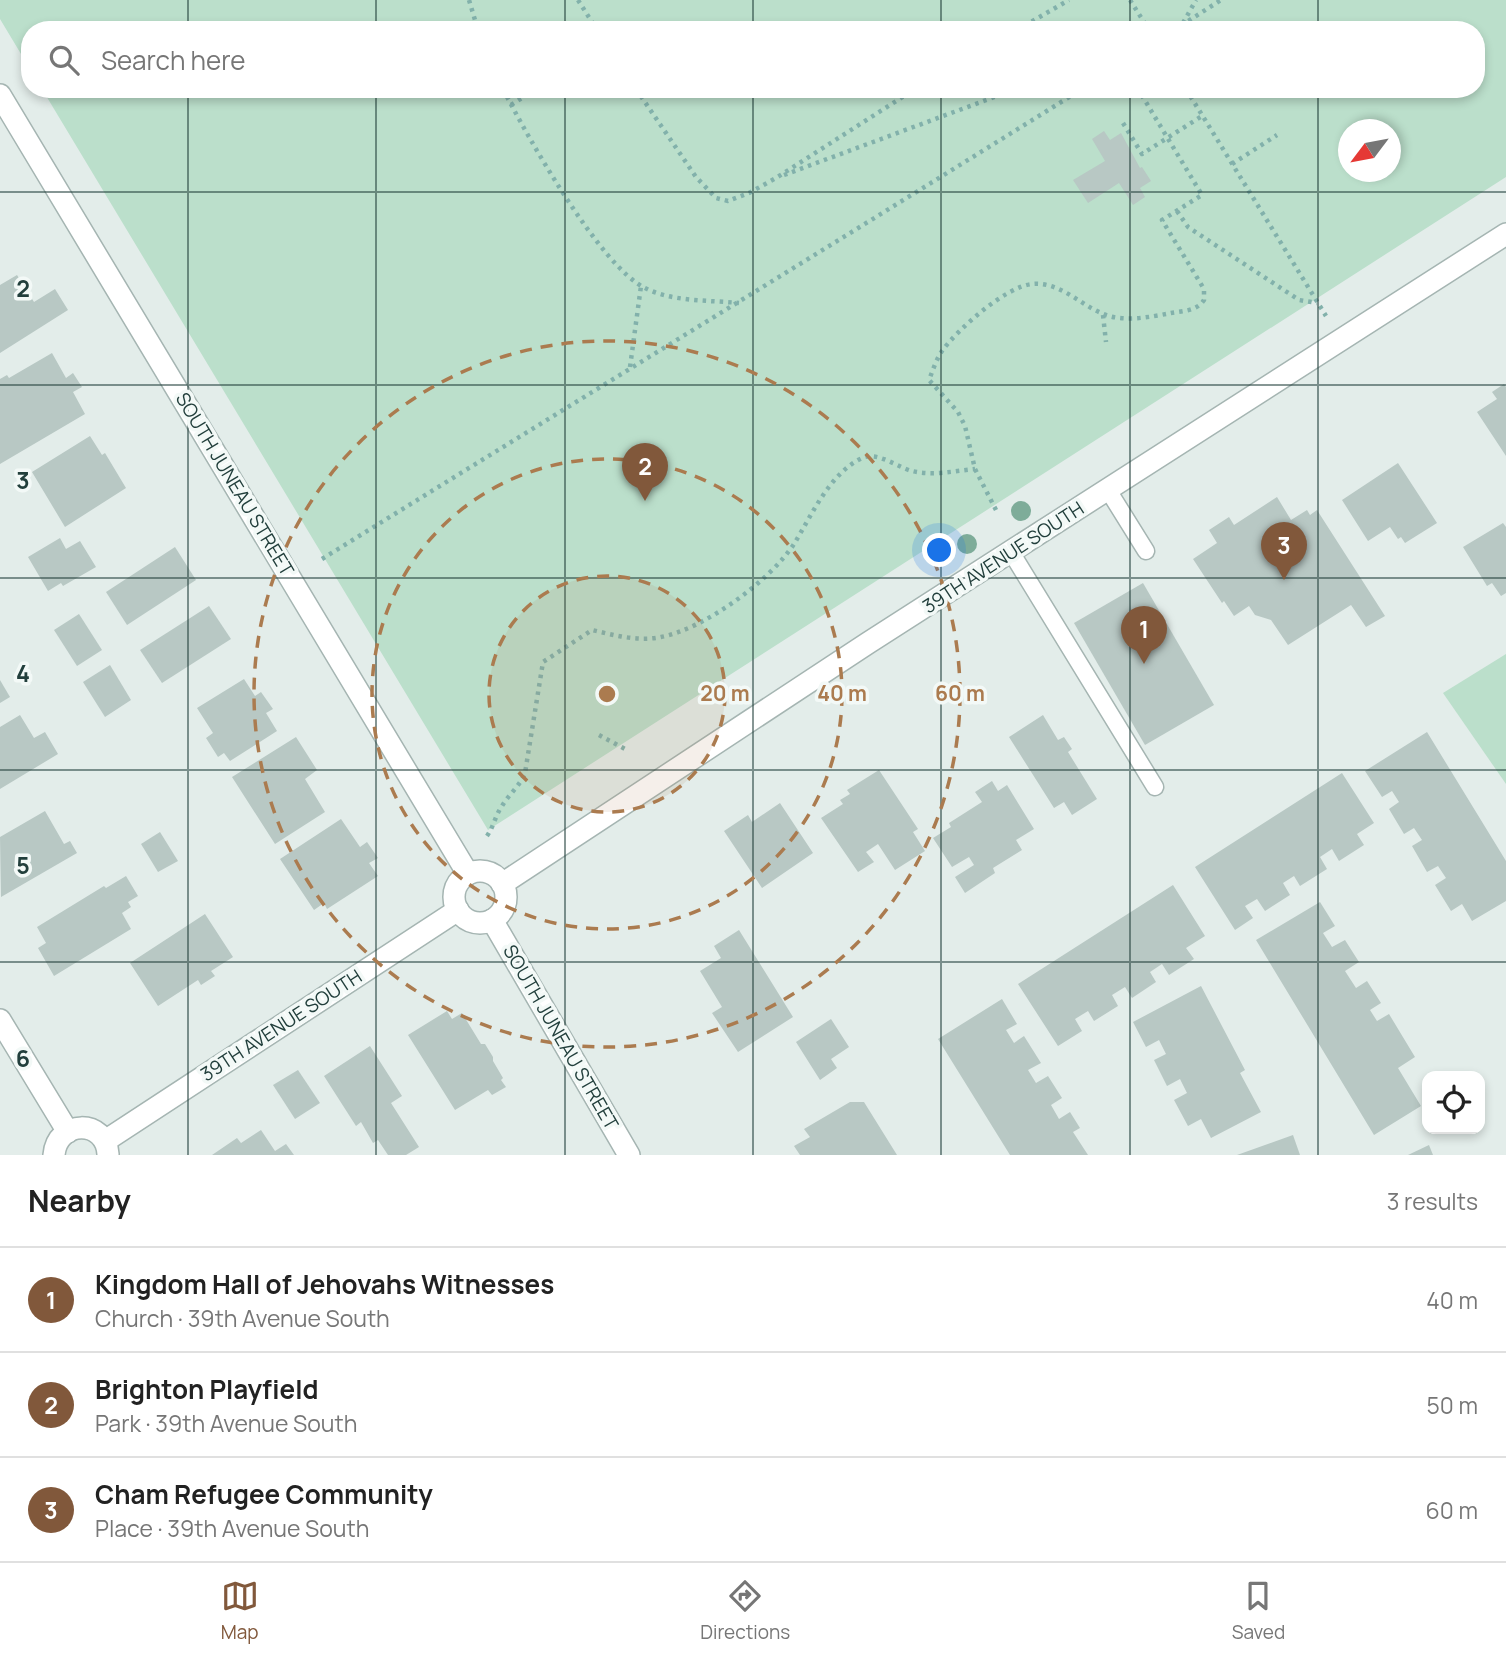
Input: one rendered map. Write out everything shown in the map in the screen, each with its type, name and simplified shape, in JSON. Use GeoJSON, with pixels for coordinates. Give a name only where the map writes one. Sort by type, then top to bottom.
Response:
{"type":"FeatureCollection","features":[{"type":"Feature","properties":{"kind":"street","name":"SOUTH JUNEAU STREET"},"geometry":{"type":"LineString","coordinates":[[0,95],[468,874]]}},
{"type":"Feature","properties":{"kind":"street","name":"39TH AVENUE SOUTH"},"geometry":{"type":"LineString","coordinates":[[502,884],[1108,489],[1506,234]]}},
{"type":"Feature","properties":{"kind":"street"},"geometry":{"type":"LineString","coordinates":[[486,872],[502,884],[506,895],[505,904],[492,920],[473,923],[458,910],[454,896],[456,887],[468,874],[486,872]]}},
{"type":"Feature","properties":{"kind":"street","name":"39TH AVENUE SOUTH"},"geometry":{"type":"LineString","coordinates":[[106,1148],[458,910]]}},
{"type":"Feature","properties":{"kind":"street","name":"SOUTH JUNEAU STREET"},"geometry":{"type":"LineString","coordinates":[[492,920],[629,1155]]}},
{"type":"Feature","properties":{"kind":"street"},"geometry":{"type":"LineString","coordinates":[[0,1020],[68,1132]]}},
{"type":"Feature","properties":{"kind":"street"},"geometry":{"type":"LineString","coordinates":[[54,1155],[58,1140],[79,1128],[96,1132],[106,1148]]}},
{"type":"Feature","properties":{"kind":"lane"},"geometry":{"type":"LineString","coordinates":[[1108,489],[1146,551]]}},
{"type":"Feature","properties":{"kind":"lane"},"geometry":{"type":"LineString","coordinates":[[1012,552],[1156,787]]}},
{"type":"Feature","properties":{"kind":"path"},"geometry":{"type":"LineString","coordinates":[[469,0],[475,21]]}},
{"type":"Feature","properties":{"kind":"path"},"geometry":{"type":"LineString","coordinates":[[578,0],[591,21]]}},
{"type":"Feature","properties":{"kind":"path"},"geometry":{"type":"LineString","coordinates":[[1033,21],[1069,0]]}},
{"type":"Feature","properties":{"kind":"path"},"geometry":{"type":"LineString","coordinates":[[1130,0],[1143,21]]}},
{"type":"Feature","properties":{"kind":"path"},"geometry":{"type":"LineString","coordinates":[[1184,21],[1196,0]]}},
{"type":"Feature","properties":{"kind":"path"},"geometry":{"type":"LineString","coordinates":[[1187,21],[1221,0]]}},
{"type":"Feature","properties":{"kind":"path"},"geometry":{"type":"LineString","coordinates":[[508,98],[589,230],[614,261],[641,286],[660,294],[740,303]]}},
{"type":"Feature","properties":{"kind":"path"},"geometry":{"type":"LineString","coordinates":[[511,105],[522,98]]}},
{"type":"Feature","properties":{"kind":"path"},"geometry":{"type":"LineString","coordinates":[[642,98],[696,177],[716,198],[728,201],[776,178],[901,98]]}},
{"type":"Feature","properties":{"kind":"path"},"geometry":{"type":"LineString","coordinates":[[776,178],[992,98]]}},
{"type":"Feature","properties":{"kind":"path"},"geometry":{"type":"LineString","coordinates":[[322,559],[1068,98]]}},
{"type":"Feature","properties":{"kind":"path"},"geometry":{"type":"LineString","coordinates":[[996,510],[975,469],[958,412],[929,380],[936,361],[952,338],[1000,298],[1033,284],[1056,289],[1103,315],[1146,317],[1195,309],[1202,304],[1204,289],[1162,220],[1202,195],[1143,98]]}},
{"type":"Feature","properties":{"kind":"path"},"geometry":{"type":"LineString","coordinates":[[1191,98],[1340,341]]}},
{"type":"Feature","properties":{"kind":"path"},"geometry":{"type":"LineString","coordinates":[[1123,123],[1142,154],[1202,116]]}},
{"type":"Feature","properties":{"kind":"path"},"geometry":{"type":"LineString","coordinates":[[1232,164],[1277,135]]}},
{"type":"Feature","properties":{"kind":"path"},"geometry":{"type":"LineString","coordinates":[[1177,211],[1188,228],[1299,300],[1318,303]]}},
{"type":"Feature","properties":{"kind":"path"},"geometry":{"type":"LineString","coordinates":[[630,367],[641,286]]}},
{"type":"Feature","properties":{"kind":"path"},"geometry":{"type":"LineString","coordinates":[[1103,315],[1106,342]]}},
{"type":"Feature","properties":{"kind":"path"},"geometry":{"type":"LineString","coordinates":[[486,836],[495,826],[495,818],[504,802],[525,773],[543,662],[592,630],[642,639],[662,637],[707,620],[759,584],[791,548],[835,479],[866,456],[875,456],[910,471],[926,474],[975,469]]}},
{"type":"Feature","properties":{"kind":"path"},"geometry":{"type":"LineString","coordinates":[[599,736],[625,749]]}},
{"type":"Feature","properties":{"kind":"green space"},"geometry":{"type":"Polygon","coordinates":[[[0,0],[1506,0],[1506,177],[488,830],[47,98],[1485,98],[1485,21],[21,21],[21,54],[0,19],[0,0]]]}},
{"type":"Feature","properties":{"kind":"green space"},"geometry":{"type":"Polygon","coordinates":[[[1506,654],[1506,784],[1443,693],[1506,654]]]}},
{"type":"Feature","properties":{"kind":"building"},"geometry":{"type":"Polygon","coordinates":[[[1104,131],[1110,140],[1121,133],[1140,168],[1142,167],[1151,181],[1140,188],[1145,197],[1133,205],[1119,183],[1088,203],[1073,180],[1105,161],[1092,139],[1104,131]]]}},
{"type":"Feature","properties":{"kind":"building"},"geometry":{"type":"Polygon","coordinates":[[[17,275],[34,302],[55,289],[68,310],[0,353],[0,285],[17,275]]]}},
{"type":"Feature","properties":{"kind":"building"},"geometry":{"type":"Polygon","coordinates":[[[52,353],[66,378],[73,373],[82,387],[73,392],[85,414],[0,464],[0,379],[7,375],[9,378],[52,353]]]}},
{"type":"Feature","properties":{"kind":"building"},"geometry":{"type":"Polygon","coordinates":[[[1504,384],[1506,456],[1477,412],[1497,399],[1492,392],[1504,384]]]}},
{"type":"Feature","properties":{"kind":"building"},"geometry":{"type":"Polygon","coordinates":[[[90,436],[102,455],[105,453],[126,488],[65,527],[32,472],[90,436]]]}},
{"type":"Feature","properties":{"kind":"building"},"geometry":{"type":"Polygon","coordinates":[[[1398,463],[1437,523],[1405,543],[1401,537],[1398,539],[1390,527],[1368,541],[1342,500],[1398,463]]]}},
{"type":"Feature","properties":{"kind":"building"},"geometry":{"type":"Polygon","coordinates":[[[1277,497],[1291,520],[1307,510],[1310,515],[1317,510],[1385,616],[1366,627],[1351,605],[1288,645],[1271,620],[1255,615],[1249,606],[1234,616],[1224,601],[1222,603],[1193,559],[1217,543],[1209,530],[1229,517],[1234,525],[1277,497]]]}},
{"type":"Feature","properties":{"kind":"building"},"geometry":{"type":"Polygon","coordinates":[[[1503,523],[1506,527],[1506,593],[1501,596],[1492,583],[1487,586],[1463,547],[1503,523]]]}},
{"type":"Feature","properties":{"kind":"building"},"geometry":{"type":"Polygon","coordinates":[[[60,538],[66,549],[80,541],[96,567],[63,586],[61,583],[48,591],[28,557],[60,538]]]}},
{"type":"Feature","properties":{"kind":"building"},"geometry":{"type":"Polygon","coordinates":[[[175,547],[196,580],[127,625],[106,592],[175,547]]]}},
{"type":"Feature","properties":{"kind":"building"},"geometry":{"type":"Polygon","coordinates":[[[1143,583],[1214,705],[1145,745],[1074,623],[1143,583]]]}},
{"type":"Feature","properties":{"kind":"building"},"geometry":{"type":"Polygon","coordinates":[[[209,606],[231,639],[162,683],[140,650],[209,606]]]}},
{"type":"Feature","properties":{"kind":"building"},"geometry":{"type":"Polygon","coordinates":[[[79,614],[102,650],[77,666],[54,630],[79,614]]]}},
{"type":"Feature","properties":{"kind":"building"},"geometry":{"type":"Polygon","coordinates":[[[110,665],[131,700],[105,717],[83,682],[110,665]]]}},
{"type":"Feature","properties":{"kind":"building"},"geometry":{"type":"Polygon","coordinates":[[[244,679],[255,696],[261,692],[273,709],[266,713],[277,731],[230,761],[224,753],[218,757],[206,738],[213,733],[197,708],[244,679]]]}},
{"type":"Feature","properties":{"kind":"building"},"geometry":{"type":"Polygon","coordinates":[[[0,680],[10,697],[0,703],[0,680]]]}},
{"type":"Feature","properties":{"kind":"building"},"geometry":{"type":"Polygon","coordinates":[[[20,715],[34,738],[45,732],[58,754],[0,789],[0,727],[20,715]]]}},
{"type":"Feature","properties":{"kind":"building"},"geometry":{"type":"Polygon","coordinates":[[[1043,715],[1058,740],[1064,737],[1072,749],[1068,752],[1097,799],[1072,815],[1064,802],[1054,808],[1009,737],[1043,715]]]}},
{"type":"Feature","properties":{"kind":"building"},"geometry":{"type":"Polygon","coordinates":[[[1427,732],[1506,861],[1506,901],[1472,921],[1462,904],[1451,911],[1435,885],[1446,878],[1438,866],[1427,872],[1412,846],[1422,840],[1414,828],[1404,834],[1389,809],[1399,802],[1392,791],[1382,797],[1365,771],[1427,732]]]}},
{"type":"Feature","properties":{"kind":"building"},"geometry":{"type":"Polygon","coordinates":[[[296,737],[317,770],[305,779],[325,812],[275,844],[232,777],[296,737]]]}},
{"type":"Feature","properties":{"kind":"building"},"geometry":{"type":"Polygon","coordinates":[[[879,770],[918,829],[913,832],[925,851],[895,870],[878,844],[866,852],[874,862],[858,872],[821,818],[843,804],[840,800],[850,794],[847,790],[879,770]]]}},
{"type":"Feature","properties":{"kind":"building"},"geometry":{"type":"Polygon","coordinates":[[[1342,773],[1374,823],[1357,834],[1364,845],[1339,861],[1332,849],[1320,857],[1327,869],[1300,886],[1294,876],[1283,883],[1290,895],[1265,911],[1257,899],[1245,906],[1253,918],[1235,930],[1195,867],[1342,773]]]}},
{"type":"Feature","properties":{"kind":"building"},"geometry":{"type":"Polygon","coordinates":[[[992,781],[998,791],[1007,785],[1034,829],[1016,840],[1022,850],[993,868],[995,873],[965,893],[955,877],[974,865],[969,857],[952,867],[933,838],[951,827],[949,823],[982,802],[975,792],[992,781]]]}},
{"type":"Feature","properties":{"kind":"building"},"geometry":{"type":"Polygon","coordinates":[[[780,803],[813,853],[762,888],[724,831],[748,815],[752,822],[780,803]]]}},
{"type":"Feature","properties":{"kind":"building"},"geometry":{"type":"Polygon","coordinates":[[[45,811],[64,844],[70,841],[77,853],[1,897],[0,837],[45,811]]]}},
{"type":"Feature","properties":{"kind":"building"},"geometry":{"type":"Polygon","coordinates":[[[341,819],[360,847],[367,842],[378,858],[369,863],[378,876],[327,909],[324,903],[314,910],[280,859],[341,819]]]}},
{"type":"Feature","properties":{"kind":"building"},"geometry":{"type":"Polygon","coordinates":[[[160,832],[178,861],[158,872],[141,844],[160,832]]]}},
{"type":"Feature","properties":{"kind":"building"},"geometry":{"type":"Polygon","coordinates":[[[126,876],[138,896],[128,902],[131,907],[122,913],[131,929],[54,976],[38,948],[46,943],[37,927],[104,886],[106,888],[126,876]]]}},
{"type":"Feature","properties":{"kind":"building"},"geometry":{"type":"Polygon","coordinates":[[[1173,885],[1205,936],[1186,948],[1194,959],[1169,975],[1162,964],[1150,972],[1156,982],[1132,998],[1125,987],[1112,995],[1118,1006],[1094,1021],[1088,1011],[1075,1019],[1082,1031],[1058,1046],[1018,984],[1173,885]]]}},
{"type":"Feature","properties":{"kind":"building"},"geometry":{"type":"Polygon","coordinates":[[[1320,902],[1335,926],[1323,933],[1332,947],[1345,940],[1359,962],[1345,971],[1356,988],[1367,981],[1381,1003],[1370,1010],[1377,1021],[1389,1014],[1415,1057],[1398,1068],[1421,1106],[1374,1135],[1256,940],[1320,902]]]}},
{"type":"Feature","properties":{"kind":"building"},"geometry":{"type":"Polygon","coordinates":[[[205,914],[233,957],[211,971],[215,976],[201,985],[198,980],[158,1006],[130,963],[205,914]]]}},
{"type":"Feature","properties":{"kind":"building"},"geometry":{"type":"Polygon","coordinates":[[[739,930],[793,1017],[738,1052],[712,1013],[722,1007],[700,971],[721,958],[714,946],[739,930]]]}},
{"type":"Feature","properties":{"kind":"building"},"geometry":{"type":"Polygon","coordinates":[[[1201,986],[1245,1070],[1240,1073],[1261,1112],[1211,1138],[1201,1119],[1188,1126],[1174,1100],[1187,1093],[1180,1079],[1167,1086],[1154,1060],[1166,1054],[1159,1040],[1146,1047],[1133,1022],[1201,986]]]}},
{"type":"Feature","properties":{"kind":"building"},"geometry":{"type":"Polygon","coordinates":[[[1002,999],[1017,1024],[1006,1030],[1014,1043],[1024,1036],[1041,1063],[1028,1070],[1036,1083],[1048,1076],[1062,1098],[1051,1105],[1059,1119],[1070,1112],[1080,1128],[1073,1132],[1088,1155],[1010,1155],[938,1039],[1002,999]]]}},
{"type":"Feature","properties":{"kind":"building"},"geometry":{"type":"Polygon","coordinates":[[[447,1011],[452,1019],[462,1013],[481,1044],[485,1044],[493,1057],[506,1087],[492,1095],[488,1090],[455,1110],[408,1035],[447,1011]]]}},
{"type":"Feature","properties":{"kind":"building"},"geometry":{"type":"Polygon","coordinates":[[[831,1019],[849,1047],[831,1059],[837,1068],[820,1080],[796,1042],[831,1019]]]}},
{"type":"Feature","properties":{"kind":"building"},"geometry":{"type":"Polygon","coordinates":[[[370,1046],[402,1096],[391,1103],[419,1147],[406,1155],[388,1155],[378,1140],[373,1143],[361,1122],[356,1126],[324,1076],[370,1046]]]}},
{"type":"Feature","properties":{"kind":"building"},"geometry":{"type":"Polygon","coordinates":[[[298,1070],[320,1103],[295,1119],[273,1085],[298,1070]]]}},
{"type":"Feature","properties":{"kind":"building"},"geometry":{"type":"Polygon","coordinates":[[[850,1102],[864,1102],[897,1155],[800,1155],[794,1146],[810,1137],[804,1129],[850,1102]]]}},
{"type":"Feature","properties":{"kind":"building"},"geometry":{"type":"Polygon","coordinates":[[[261,1130],[275,1151],[286,1144],[294,1155],[212,1155],[237,1138],[241,1143],[261,1130]]]}},
{"type":"Feature","properties":{"kind":"building"},"geometry":{"type":"Polygon","coordinates":[[[1293,1135],[1300,1155],[1237,1155],[1293,1135]]]}},
{"type":"Feature","properties":{"kind":"building"},"geometry":{"type":"Polygon","coordinates":[[[1429,1145],[1433,1155],[1408,1155],[1429,1145]]]}},
{"type":"Feature","properties":{"kind":"place","name":"Brighton Playfield"},"geometry":{"type":"Point","coordinates":[645,501]}},
{"type":"Feature","properties":{"kind":"place","name":"Cham Refugee Community"},"geometry":{"type":"Point","coordinates":[1284,580]}},
{"type":"Feature","properties":{"kind":"place","name":"Kingdom Hall of Jehovahs Witnesses"},"geometry":{"type":"Point","coordinates":[1144,664]}}]}
